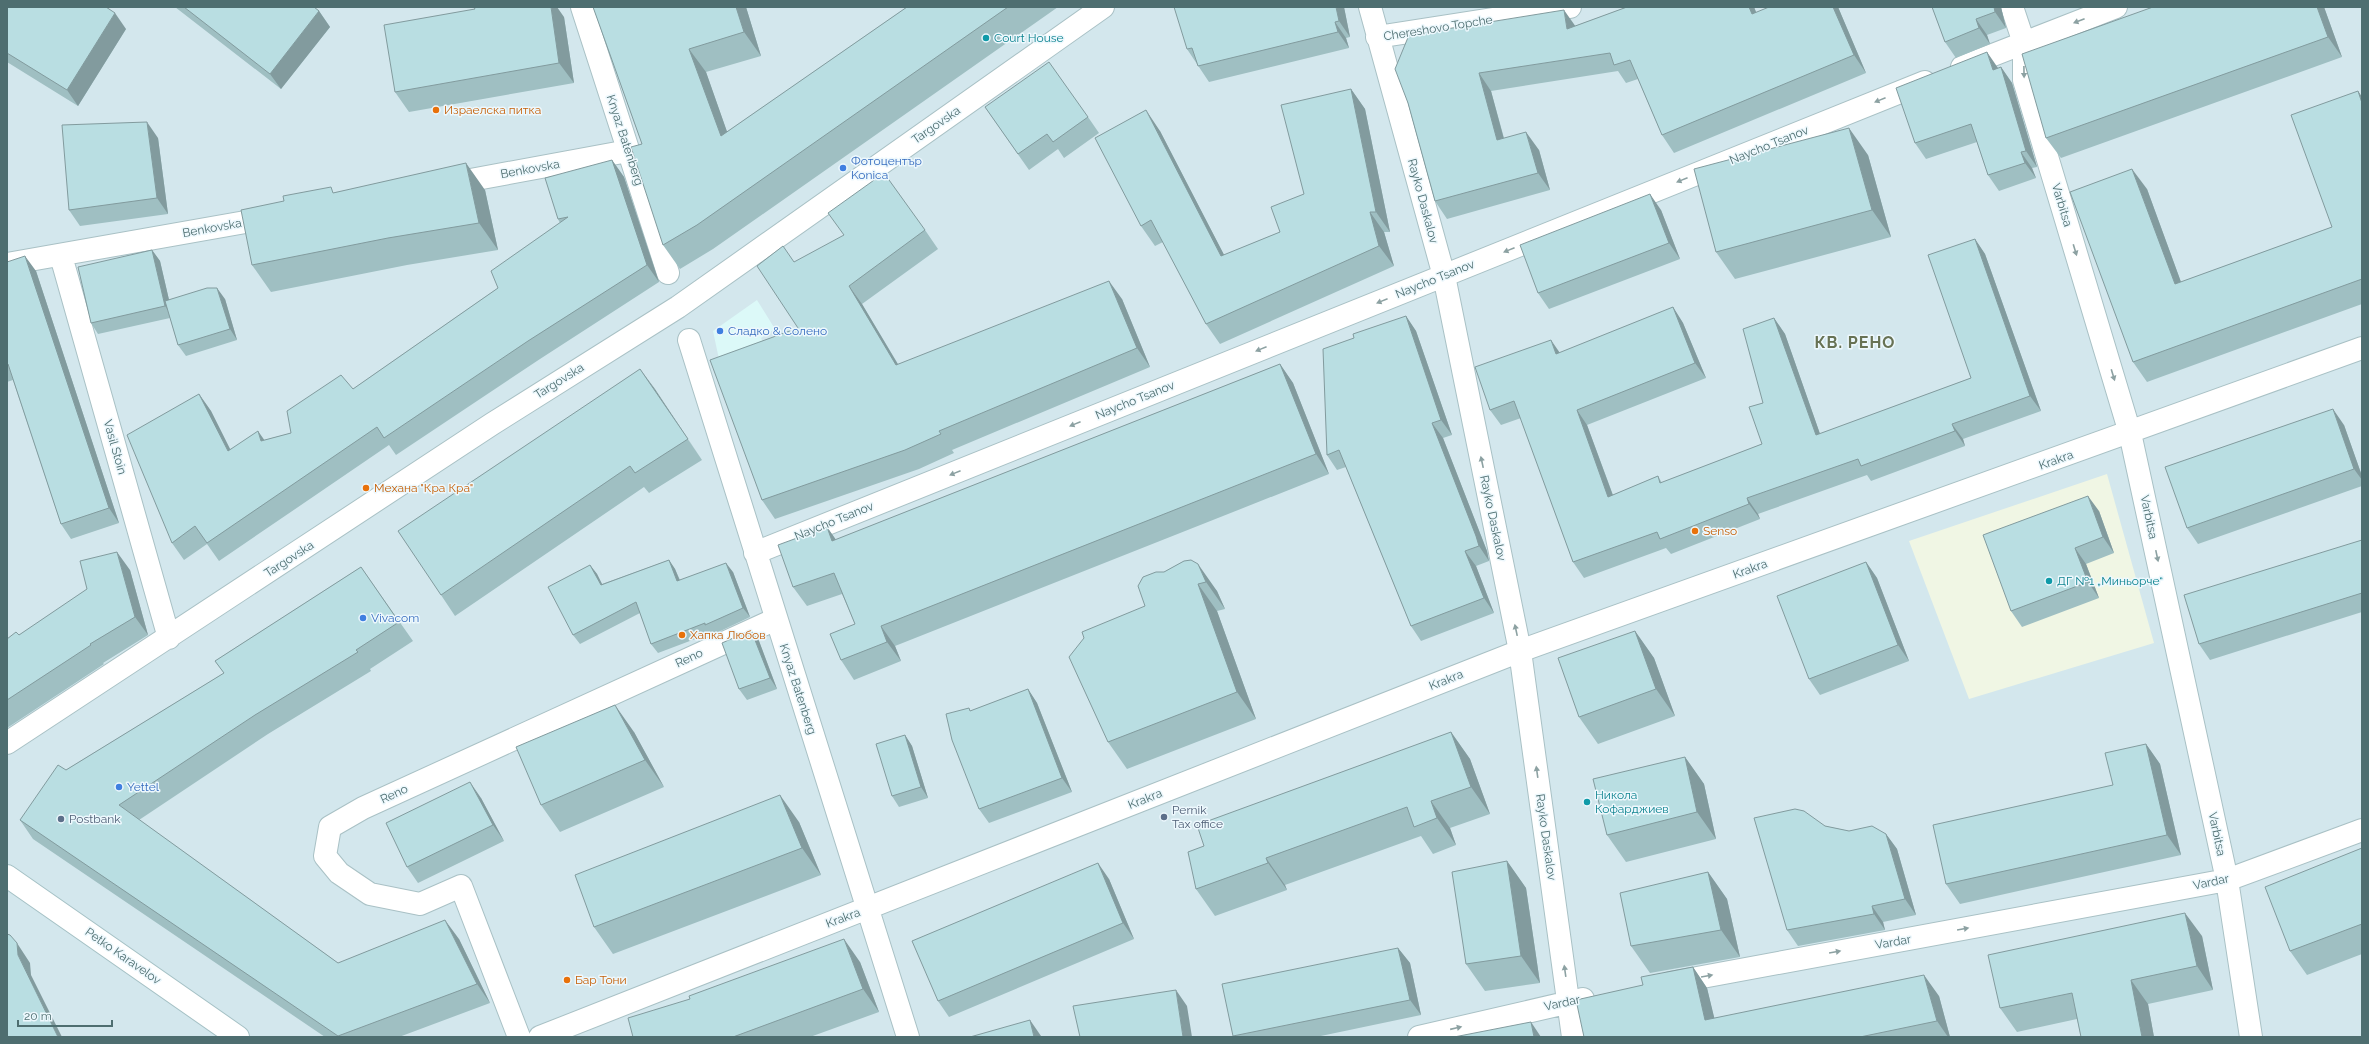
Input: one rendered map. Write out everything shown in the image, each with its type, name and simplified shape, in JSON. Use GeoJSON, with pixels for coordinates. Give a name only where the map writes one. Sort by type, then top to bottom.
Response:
{"type":"FeatureCollection","features":[{"type":"Feature","properties":{"kind":"street","name":"Knyaz Batenberg"},"geometry":{"type":"LineString","coordinates":[[582,7],[668,273]]}},
{"type":"Feature","properties":{"kind":"street","name":"Targovska"},"geometry":{"type":"LineString","coordinates":[[7,743],[169,638],[492,424],[678,307],[1103,7]]}},
{"type":"Feature","properties":{"kind":"street","name":"Rayko Daskalov"},"geometry":{"type":"LineString","coordinates":[[1370,7],[1377,37],[1444,276],[1520,651],[1573,1037]]}},
{"type":"Feature","properties":{"kind":"street","name":"Chereshovo Topche"},"geometry":{"type":"LineString","coordinates":[[1377,37],[1570,7]]}},
{"type":"Feature","properties":{"kind":"street","name":"Varbitsa"},"geometry":{"type":"LineString","coordinates":[[2012,7],[2024,43],[2024,80],[2130,433],[2227,880],[2251,1037]]}},
{"type":"Feature","properties":{"kind":"street","name":"Naycho Tsanov"},"geometry":{"type":"LineString","coordinates":[[755,553],[2116,7]]}},
{"type":"Feature","properties":{"kind":"street","name":"Benkovska"},"geometry":{"type":"LineString","coordinates":[[426,189],[628,151]]}},
{"type":"Feature","properties":{"kind":"street","name":"Benkovska"},"geometry":{"type":"LineString","coordinates":[[7,264],[61,256],[294,213]]}},
{"type":"Feature","properties":{"kind":"street","name":"Vasil Stoin"},"geometry":{"type":"LineString","coordinates":[[61,256],[169,638]]}},
{"type":"Feature","properties":{"kind":"street","name":"Knyaz Batenberg"},"geometry":{"type":"LineString","coordinates":[[689,340],[908,1037]]}},
{"type":"Feature","properties":{"kind":"street","name":"Krakra"},"geometry":{"type":"LineString","coordinates":[[540,1037],[1520,651],[2130,433],[2362,348]]}},
{"type":"Feature","properties":{"kind":"street","name":"Reno"},"geometry":{"type":"LineString","coordinates":[[519,1037],[461,886],[420,904],[370,894],[339,873],[325,856],[330,827],[362,808],[776,619]]}},
{"type":"Feature","properties":{"kind":"street","name":"Vardar"},"geometry":{"type":"LineString","coordinates":[[1647,987],[2227,880],[2362,830]]}},
{"type":"Feature","properties":{"kind":"street","name":"Petko Karavelov"},"geometry":{"type":"LineString","coordinates":[[7,876],[238,1037]]}},
{"type":"Feature","properties":{"kind":"street","name":"Vardar"},"geometry":{"type":"LineString","coordinates":[[1418,1037],[1569,1001],[1600,996]]}},
{"type":"Feature","properties":{"kind":"shaded area"},"geometry":{"type":"Polygon","coordinates":[[[7,7],[2362,7],[2362,1037],[7,1037],[7,7]]]}},
{"type":"Feature","properties":{"kind":"shaded area"},"geometry":{"type":"Polygon","coordinates":[[[757,300],[775,329],[761,338],[772,361],[723,378],[713,331],[757,300]]]}},
{"type":"Feature","properties":{"kind":"shaded area"},"geometry":{"type":"Polygon","coordinates":[[[2107,474],[2154,643],[1969,699],[1909,541],[2107,474]]]}},
{"type":"Feature","properties":{"kind":"building"},"geometry":{"type":"Polygon","coordinates":[[[7,7],[106,7],[115,13],[67,90],[7,53],[7,7]]]}},
{"type":"Feature","properties":{"kind":"building"},"geometry":{"type":"Polygon","coordinates":[[[184,7],[314,7],[319,11],[270,74],[184,7]]]}},
{"type":"Feature","properties":{"kind":"building"},"geometry":{"type":"Polygon","coordinates":[[[474,7],[551,7],[559,63],[395,92],[384,25],[475,9],[474,7]]]}},
{"type":"Feature","properties":{"kind":"building"},"geometry":{"type":"Polygon","coordinates":[[[593,7],[736,7],[744,32],[689,49],[721,136],[907,7],[1008,7],[697,225],[663,245],[631,147],[642,144],[593,7]]]}},
{"type":"Feature","properties":{"kind":"building"},"geometry":{"type":"Polygon","coordinates":[[[1174,7],[1336,7],[1339,21],[1335,22],[1338,32],[1198,66],[1192,48],[1187,49],[1174,7]]]}},
{"type":"Feature","properties":{"kind":"building"},"geometry":{"type":"Polygon","coordinates":[[[1627,7],[1749,7],[1752,14],[1769,7],[1833,7],[1854,55],[1662,135],[1630,60],[1614,65],[1610,53],[1479,73],[1497,140],[1526,132],[1538,173],[1435,201],[1408,103],[1395,69],[1409,35],[1564,10],[1567,29],[1627,7]]]}},
{"type":"Feature","properties":{"kind":"building"},"geometry":{"type":"Polygon","coordinates":[[[1932,7],[1994,7],[1995,12],[1976,19],[1979,28],[1945,42],[1932,7]]]}},
{"type":"Feature","properties":{"kind":"building"},"geometry":{"type":"Polygon","coordinates":[[[2153,7],[2317,7],[2328,37],[2046,138],[2022,54],[2153,7]]]}},
{"type":"Feature","properties":{"kind":"building"},"geometry":{"type":"Polygon","coordinates":[[[1987,52],[1993,70],[2001,67],[2026,151],[2021,152],[2025,163],[1988,175],[1971,124],[1915,143],[1896,88],[1987,52]]]}},
{"type":"Feature","properties":{"kind":"building"},"geometry":{"type":"Polygon","coordinates":[[[1049,62],[1088,117],[1053,142],[1047,134],[1018,154],[985,107],[1049,62]]]}},
{"type":"Feature","properties":{"kind":"building"},"geometry":{"type":"Polygon","coordinates":[[[1351,89],[1376,212],[1370,212],[1379,246],[1206,324],[1151,220],[1141,226],[1095,138],[1146,110],[1221,256],[1280,232],[1271,207],[1304,194],[1281,105],[1351,89]]]}},
{"type":"Feature","properties":{"kind":"building"},"geometry":{"type":"Polygon","coordinates":[[[2358,91],[2362,103],[2362,279],[2133,362],[2070,192],[2132,169],[2175,284],[2332,227],[2291,115],[2358,91]]]}},
{"type":"Feature","properties":{"kind":"building"},"geometry":{"type":"Polygon","coordinates":[[[147,122],[157,198],[69,210],[62,125],[147,122]]]}},
{"type":"Feature","properties":{"kind":"building"},"geometry":{"type":"Polygon","coordinates":[[[1849,128],[1872,210],[1716,252],[1694,169],[1849,128]]]}},
{"type":"Feature","properties":{"kind":"building"},"geometry":{"type":"Polygon","coordinates":[[[612,160],[647,265],[528,341],[384,438],[377,427],[207,543],[195,526],[172,543],[127,435],[199,394],[228,451],[258,431],[261,441],[291,433],[287,411],[341,375],[353,389],[498,288],[491,271],[568,217],[558,219],[545,178],[612,160]]]}},
{"type":"Feature","properties":{"kind":"building"},"geometry":{"type":"Polygon","coordinates":[[[466,163],[479,223],[388,238],[252,265],[241,210],[284,201],[283,196],[331,187],[333,193],[466,163]]]}},
{"type":"Feature","properties":{"kind":"building"},"geometry":{"type":"Polygon","coordinates":[[[884,173],[925,230],[849,286],[896,365],[1109,281],[1137,348],[939,431],[941,434],[905,450],[762,500],[710,360],[798,328],[757,266],[783,246],[794,262],[844,235],[828,213],[884,173]]]}},
{"type":"Feature","properties":{"kind":"building"},"geometry":{"type":"Polygon","coordinates":[[[1650,194],[1669,243],[1538,293],[1520,245],[1650,194]]]}},
{"type":"Feature","properties":{"kind":"building"},"geometry":{"type":"Polygon","coordinates":[[[1975,239],[2030,396],[1952,424],[1955,431],[1861,466],[1858,459],[1747,498],[1749,504],[1660,539],[1657,532],[1573,562],[1514,401],[1490,410],[1475,367],[1551,340],[1556,354],[1673,307],[1695,363],[1577,410],[1608,497],[1658,476],[1660,483],[1762,444],[1749,407],[1763,403],[1743,329],[1774,318],[1816,435],[1971,378],[1928,255],[1975,239]]]}},
{"type":"Feature","properties":{"kind":"building"},"geometry":{"type":"Polygon","coordinates":[[[152,250],[165,306],[91,323],[78,267],[152,250]]]}},
{"type":"Feature","properties":{"kind":"building"},"geometry":{"type":"Polygon","coordinates":[[[25,256],[109,508],[61,524],[7,364],[7,262],[25,256]]]}},
{"type":"Feature","properties":{"kind":"building"},"geometry":{"type":"Polygon","coordinates":[[[207,288],[217,288],[230,329],[178,345],[165,301],[207,288]]]}},
{"type":"Feature","properties":{"kind":"building"},"geometry":{"type":"Polygon","coordinates":[[[1406,316],[1441,420],[1432,423],[1479,546],[1465,551],[1484,598],[1411,626],[1339,450],[1327,455],[1323,349],[1354,338],[1353,334],[1406,316]]]}},
{"type":"Feature","properties":{"kind":"building"},"geometry":{"type":"Polygon","coordinates":[[[1280,364],[1316,454],[881,626],[887,642],[841,660],[830,634],[855,624],[834,573],[793,587],[778,545],[827,527],[832,541],[1280,364]]]}},
{"type":"Feature","properties":{"kind":"building"},"geometry":{"type":"Polygon","coordinates":[[[640,369],[688,439],[635,473],[630,466],[441,595],[398,531],[640,369]]]}},
{"type":"Feature","properties":{"kind":"building"},"geometry":{"type":"Polygon","coordinates":[[[2333,409],[2354,469],[2187,528],[2165,467],[2333,409]]]}},
{"type":"Feature","properties":{"kind":"building","name":"ДГ №1 „Миньорче“"},"geometry":{"type":"Polygon","coordinates":[[[2088,496],[2103,537],[2075,548],[2088,582],[2011,611],[1983,535],[2088,496]]]}},
{"type":"Feature","properties":{"kind":"building"},"geometry":{"type":"Polygon","coordinates":[[[2362,540],[2362,593],[2199,644],[2184,595],[2362,540]]]}},
{"type":"Feature","properties":{"kind":"building"},"geometry":{"type":"Polygon","coordinates":[[[117,552],[135,617],[90,644],[91,645],[7,700],[7,639],[16,632],[19,635],[87,589],[80,561],[117,552]]]}},
{"type":"Feature","properties":{"kind":"building"},"geometry":{"type":"Polygon","coordinates":[[[669,560],[677,581],[726,563],[743,608],[705,625],[705,623],[651,644],[636,602],[573,635],[548,587],[590,565],[601,585],[669,560]]]}},
{"type":"Feature","properties":{"kind":"building"},"geometry":{"type":"Polygon","coordinates":[[[1191,560],[1198,564],[1206,582],[1198,584],[1237,692],[1108,742],[1069,657],[1084,638],[1082,632],[1145,606],[1138,586],[1143,577],[1156,572],[1164,572],[1184,561],[1191,560]]]}},
{"type":"Feature","properties":{"kind":"building"},"geometry":{"type":"Polygon","coordinates":[[[1866,562],[1898,645],[1809,679],[1777,596],[1866,562]]]}},
{"type":"Feature","properties":{"kind":"building"},"geometry":{"type":"Polygon","coordinates":[[[361,567],[399,622],[356,650],[358,652],[255,715],[119,805],[338,963],[445,920],[477,984],[338,1036],[20,820],[58,765],[66,770],[224,673],[215,661],[361,567]]]}},
{"type":"Feature","properties":{"kind":"building"},"geometry":{"type":"Polygon","coordinates":[[[751,630],[770,678],[739,689],[722,643],[751,630]]]}},
{"type":"Feature","properties":{"kind":"building"},"geometry":{"type":"Polygon","coordinates":[[[1635,631],[1656,689],[1579,717],[1558,658],[1635,631]]]}},
{"type":"Feature","properties":{"kind":"building"},"geometry":{"type":"Polygon","coordinates":[[[1028,689],[1062,778],[979,809],[952,740],[946,714],[969,708],[970,711],[1028,689]]]}},
{"type":"Feature","properties":{"kind":"building"},"geometry":{"type":"Polygon","coordinates":[[[615,705],[645,760],[541,805],[516,747],[615,705]]]}},
{"type":"Feature","properties":{"kind":"building"},"geometry":{"type":"Polygon","coordinates":[[[1451,732],[1471,787],[1431,801],[1437,818],[1414,827],[1407,807],[1266,858],[1268,863],[1196,889],[1188,852],[1204,846],[1197,825],[1451,732]]]}},
{"type":"Feature","properties":{"kind":"building"},"geometry":{"type":"Polygon","coordinates":[[[905,735],[921,787],[892,796],[876,744],[905,735]]]}},
{"type":"Feature","properties":{"kind":"building"},"geometry":{"type":"Polygon","coordinates":[[[2146,744],[2167,835],[1946,884],[1933,825],[2113,785],[2105,753],[2146,744]]]}},
{"type":"Feature","properties":{"kind":"building"},"geometry":{"type":"Polygon","coordinates":[[[1685,757],[1697,812],[1607,835],[1593,779],[1685,757]]]}},
{"type":"Feature","properties":{"kind":"building"},"geometry":{"type":"Polygon","coordinates":[[[470,782],[493,825],[407,867],[386,823],[470,782]]]}},
{"type":"Feature","properties":{"kind":"building"},"geometry":{"type":"Polygon","coordinates":[[[780,795],[802,848],[594,927],[575,875],[780,795]]]}},
{"type":"Feature","properties":{"kind":"building"},"geometry":{"type":"Polygon","coordinates":[[[1795,809],[1804,811],[1825,826],[1849,831],[1872,826],[1886,834],[1905,899],[1872,906],[1874,914],[1787,930],[1754,818],[1795,809]]]}},
{"type":"Feature","properties":{"kind":"building"},"geometry":{"type":"Polygon","coordinates":[[[2362,848],[2362,924],[2290,951],[2265,887],[2362,848]]]}},
{"type":"Feature","properties":{"kind":"building"},"geometry":{"type":"Polygon","coordinates":[[[1507,861],[1521,956],[1466,964],[1452,872],[1507,861]]]}},
{"type":"Feature","properties":{"kind":"building"},"geometry":{"type":"Polygon","coordinates":[[[1098,863],[1123,923],[938,1001],[912,941],[1098,863]]]}},
{"type":"Feature","properties":{"kind":"building"},"geometry":{"type":"Polygon","coordinates":[[[1708,872],[1721,930],[1631,946],[1620,893],[1708,872]]]}},
{"type":"Feature","properties":{"kind":"building"},"geometry":{"type":"Polygon","coordinates":[[[2185,913],[2197,966],[2131,980],[2142,1037],[2081,1037],[2072,993],[2000,1008],[1988,955],[2185,913]]]}},
{"type":"Feature","properties":{"kind":"building"},"geometry":{"type":"Polygon","coordinates":[[[7,934],[10,935],[17,943],[18,955],[58,1037],[7,1037],[7,934]]]}},
{"type":"Feature","properties":{"kind":"building"},"geometry":{"type":"Polygon","coordinates":[[[844,939],[863,989],[733,1037],[633,1037],[628,1018],[690,999],[689,996],[844,939]]]}},
{"type":"Feature","properties":{"kind":"building"},"geometry":{"type":"Polygon","coordinates":[[[1398,948],[1410,1000],[1233,1036],[1222,984],[1398,948]]]}},
{"type":"Feature","properties":{"kind":"building"},"geometry":{"type":"Polygon","coordinates":[[[1693,967],[1705,1020],[1924,975],[1937,1021],[1860,1037],[1584,1037],[1576,1000],[1643,985],[1641,977],[1693,967]]]}},
{"type":"Feature","properties":{"kind":"building"},"geometry":{"type":"Polygon","coordinates":[[[1176,990],[1183,1037],[1080,1037],[1073,1006],[1176,990]]]}},
{"type":"Feature","properties":{"kind":"building"},"geometry":{"type":"Polygon","coordinates":[[[1030,1020],[1034,1037],[970,1037],[1030,1020]]]}},
{"type":"Feature","properties":{"kind":"building"},"geometry":{"type":"Polygon","coordinates":[[[1531,1022],[1534,1037],[1454,1037],[1531,1022]]]}},
{"type":"Feature","properties":{"kind":"place","name":"Court House"},"geometry":{"type":"Point","coordinates":[986,38]}},
{"type":"Feature","properties":{"kind":"place","name":"Израелска питка"},"geometry":{"type":"Point","coordinates":[436,110]}},
{"type":"Feature","properties":{"kind":"place","name":"Фотоцентър Konica"},"geometry":{"type":"Point","coordinates":[843,168]}},
{"type":"Feature","properties":{"kind":"place","name":"Сладко & Солено"},"geometry":{"type":"Point","coordinates":[720,331]}},
{"type":"Feature","properties":{"kind":"place","name":"Механа \"Кра Кра\""},"geometry":{"type":"Point","coordinates":[366,488]}},
{"type":"Feature","properties":{"kind":"place","name":"Senso"},"geometry":{"type":"Point","coordinates":[1695,531]}},
{"type":"Feature","properties":{"kind":"place","name":"ДГ №1 „Миньорче“"},"geometry":{"type":"Point","coordinates":[2049,581]}},
{"type":"Feature","properties":{"kind":"place","name":"Vivacom"},"geometry":{"type":"Point","coordinates":[363,618]}},
{"type":"Feature","properties":{"kind":"place","name":"Хапка Любов"},"geometry":{"type":"Point","coordinates":[682,635]}},
{"type":"Feature","properties":{"kind":"place","name":"Yettel"},"geometry":{"type":"Point","coordinates":[119,787]}},
{"type":"Feature","properties":{"kind":"place","name":"Никола Кофарджиев"},"geometry":{"type":"Point","coordinates":[1587,802]}},
{"type":"Feature","properties":{"kind":"place","name":"Pernik Tax office"},"geometry":{"type":"Point","coordinates":[1164,817]}},
{"type":"Feature","properties":{"kind":"place","name":"Postbank"},"geometry":{"type":"Point","coordinates":[61,819]}},
{"type":"Feature","properties":{"kind":"place","name":"Бар Тони"},"geometry":{"type":"Point","coordinates":[567,980]}},
{"type":"Feature","properties":{"kind":"district","name":"КВ. РЕНО"},"geometry":{"type":"Point","coordinates":[1855,342]}}]}
